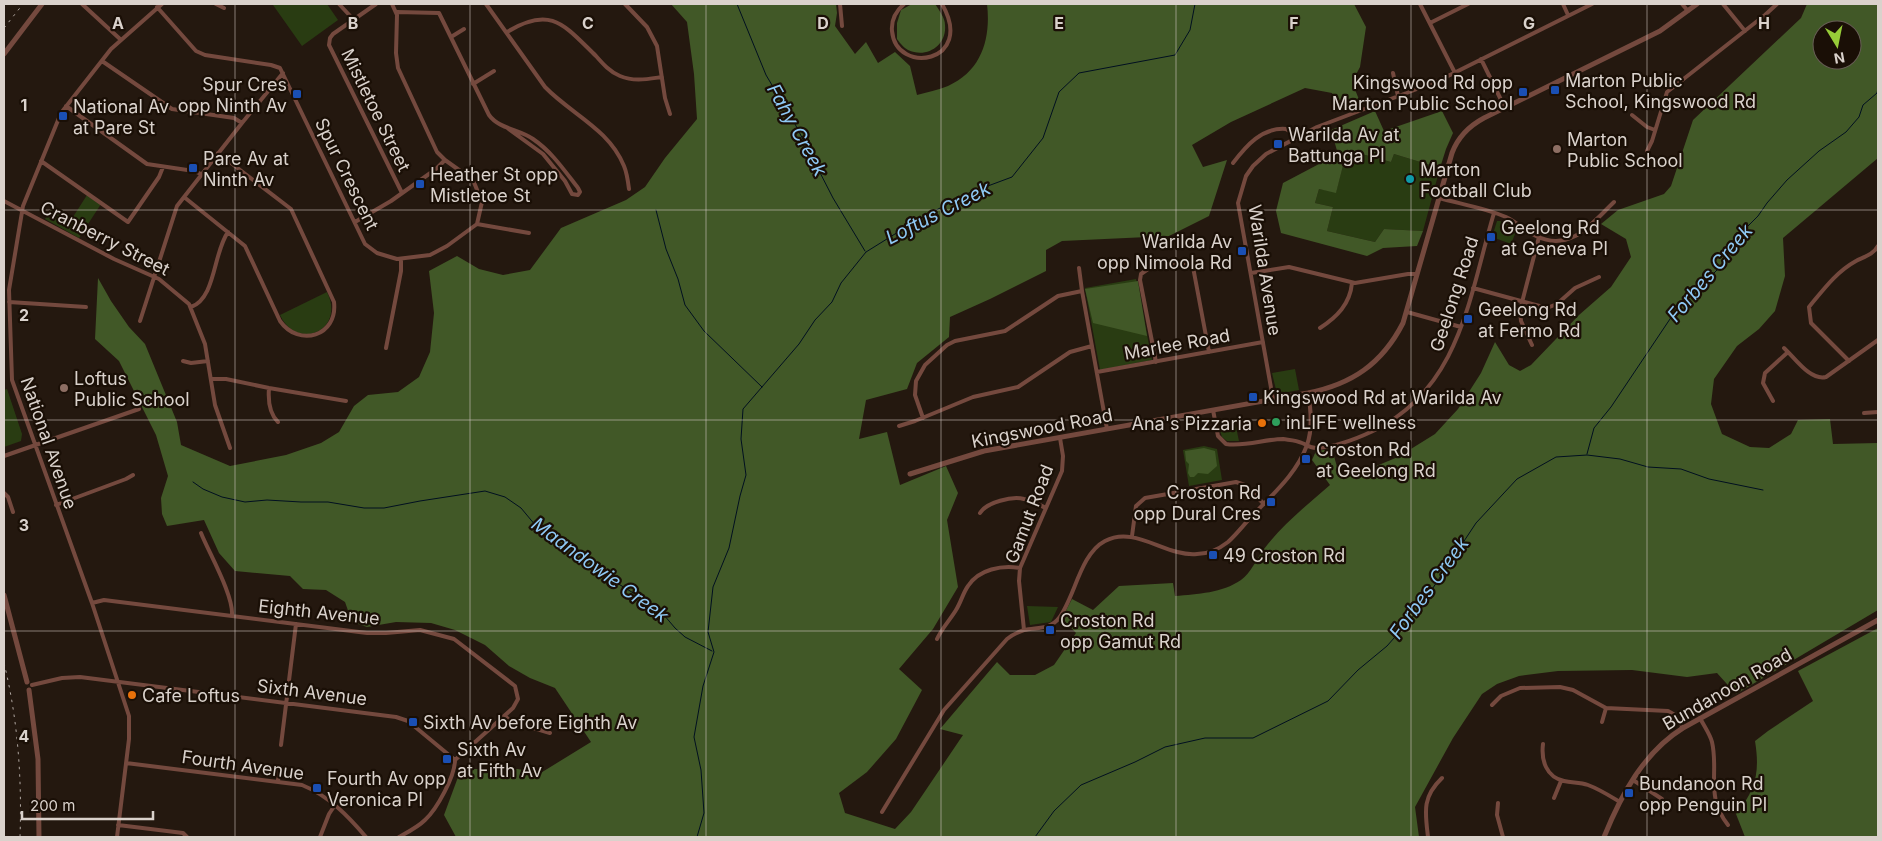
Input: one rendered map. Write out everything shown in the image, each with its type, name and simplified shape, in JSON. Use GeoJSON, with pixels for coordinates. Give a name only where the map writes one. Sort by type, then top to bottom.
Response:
{"type":"FeatureCollection","features":[{"type":"Feature","properties":{"kind":"street"},"geometry":{"type":"LineString","coordinates":[[4,54],[42,4]]}},
{"type":"Feature","properties":{"kind":"street"},"geometry":{"type":"LineString","coordinates":[[82,4],[120,39]]}},
{"type":"Feature","properties":{"kind":"street","name":"National Avenue"},"geometry":{"type":"LineString","coordinates":[[117,837],[126,763],[129,716],[92,603],[34,445],[11,376],[10,280],[22,210],[41,161],[66,106],[120,39],[162,4]]}},
{"type":"Feature","properties":{"kind":"street"},"geometry":{"type":"LineString","coordinates":[[216,4],[224,8]]}},
{"type":"Feature","properties":{"kind":"street"},"geometry":{"type":"LineString","coordinates":[[339,4],[353,19],[376,4]]}},
{"type":"Feature","properties":{"kind":"street"},"geometry":{"type":"LineString","coordinates":[[392,4],[397,12],[396,53],[398,68],[437,152],[445,160],[470,177],[474,183],[482,202],[477,224],[528,233]]}},
{"type":"Feature","properties":{"kind":"street"},"geometry":{"type":"LineString","coordinates":[[486,4],[545,87],[596,128],[614,147],[625,168],[629,189]]}},
{"type":"Feature","properties":{"kind":"street"},"geometry":{"type":"LineString","coordinates":[[625,4],[647,27],[654,38],[659,54],[670,114]]}},
{"type":"Feature","properties":{"kind":"street"},"geometry":{"type":"LineString","coordinates":[[840,4],[842,26]]}},
{"type":"Feature","properties":{"kind":"street"},"geometry":{"type":"LineString","coordinates":[[904,4],[898,10],[893,20],[893,36],[898,46],[906,54],[923,58],[935,55],[950,37],[950,21],[942,4]]}},
{"type":"Feature","properties":{"kind":"street"},"geometry":{"type":"LineString","coordinates":[[1420,4],[1455,72]]}},
{"type":"Feature","properties":{"kind":"street"},"geometry":{"type":"LineString","coordinates":[[1430,23],[1468,4]]}},
{"type":"Feature","properties":{"kind":"street"},"geometry":{"type":"LineString","coordinates":[[1563,4],[1568,16]]}},
{"type":"Feature","properties":{"kind":"street","name":"Warilda Avenue"},"geometry":{"type":"LineString","coordinates":[[1273,399],[1239,211],[1241,191],[1252,166],[1266,154],[1327,122],[1398,96],[1455,72],[1592,4]]}},
{"type":"Feature","properties":{"kind":"street"},"geometry":{"type":"LineString","coordinates":[[1682,4],[1688,11]]}},
{"type":"Feature","properties":{"kind":"street","name":"Kingswood Road"},"geometry":{"type":"LineString","coordinates":[[910,474],[984,451],[1308,393],[1339,384],[1360,373],[1370,366],[1393,341],[1407,312],[1452,153],[1458,140],[1476,123],[1660,31],[1697,4]]}},
{"type":"Feature","properties":{"kind":"street"},"geometry":{"type":"LineString","coordinates":[[1723,4],[1745,31]]}},
{"type":"Feature","properties":{"kind":"street"},"geometry":{"type":"LineString","coordinates":[[1647,151],[1668,92],[1777,4]]}},
{"type":"Feature","properties":{"kind":"street"},"geometry":{"type":"LineString","coordinates":[[140,321],[173,215],[201,174],[283,73],[277,66],[196,52],[157,7]]}},
{"type":"Feature","properties":{"kind":"street"},"geometry":{"type":"LineString","coordinates":[[397,12],[439,13],[488,115],[495,122],[506,127],[544,154],[565,181],[572,194],[578,195],[580,192],[578,188],[546,149],[527,135],[506,127]]}},
{"type":"Feature","properties":{"kind":"street","name":"Mistletoe Street"},"geometry":{"type":"LineString","coordinates":[[353,19],[330,38],[330,49],[402,193]]}},
{"type":"Feature","properties":{"kind":"street"},"geometry":{"type":"LineString","coordinates":[[507,32],[529,20],[550,20],[569,30],[618,75],[636,80],[662,77]]}},
{"type":"Feature","properties":{"kind":"street"},"geometry":{"type":"LineString","coordinates":[[451,37],[464,29]]}},
{"type":"Feature","properties":{"kind":"street"},"geometry":{"type":"LineString","coordinates":[[1481,59],[1505,108]]}},
{"type":"Feature","properties":{"kind":"street"},"geometry":{"type":"LineString","coordinates":[[102,61],[172,109],[234,118],[242,123]]}},
{"type":"Feature","properties":{"kind":"street"},"geometry":{"type":"LineString","coordinates":[[474,84],[494,71]]}},
{"type":"Feature","properties":{"kind":"street","name":"Spur Crescent"},"geometry":{"type":"LineString","coordinates":[[283,73],[368,248],[386,257],[401,260],[434,254],[477,224]]}},
{"type":"Feature","properties":{"kind":"street"},"geometry":{"type":"LineString","coordinates":[[1393,73],[1398,96]]}},
{"type":"Feature","properties":{"kind":"street"},"geometry":{"type":"LineString","coordinates":[[66,106],[141,161],[147,164],[194,171],[201,174]]}},
{"type":"Feature","properties":{"kind":"street"},"geometry":{"type":"LineString","coordinates":[[1632,115],[1655,130]]}},
{"type":"Feature","properties":{"kind":"street"},"geometry":{"type":"LineString","coordinates":[[1233,163],[1247,145],[1266,133],[1286,129],[1291,132],[1294,138]]}},
{"type":"Feature","properties":{"kind":"street"},"geometry":{"type":"LineString","coordinates":[[184,197],[245,246],[280,321],[287,329],[296,335],[307,336],[317,334],[325,329],[334,313],[334,302],[291,209],[218,153]]}},
{"type":"Feature","properties":{"kind":"street"},"geometry":{"type":"LineString","coordinates":[[355,222],[380,209],[436,169],[445,160]]}},
{"type":"Feature","properties":{"kind":"street"},"geometry":{"type":"LineString","coordinates":[[41,161],[47,163],[128,222],[164,167]]}},
{"type":"Feature","properties":{"kind":"street"},"geometry":{"type":"LineString","coordinates":[[1439,198],[1494,213],[1511,220],[1539,237],[1558,240],[1576,236],[1588,229],[1614,202]]}},
{"type":"Feature","properties":{"kind":"street","name":"Cranberry Street"},"geometry":{"type":"LineString","coordinates":[[4,201],[114,260],[154,277],[176,293],[191,308],[205,344],[215,405],[230,448]]}},
{"type":"Feature","properties":{"kind":"street","name":"Geelong Road"},"geometry":{"type":"LineString","coordinates":[[1213,410],[1218,436],[1226,444],[1285,439],[1320,448],[1348,441],[1377,429],[1403,412],[1418,399],[1438,375],[1451,353],[1473,288],[1494,213]]}},
{"type":"Feature","properties":{"kind":"street"},"geometry":{"type":"LineString","coordinates":[[191,308],[206,296],[220,244],[228,232]]}},
{"type":"Feature","properties":{"kind":"street"},"geometry":{"type":"LineString","coordinates":[[1532,344],[1521,321],[1522,301],[1539,237]]}},
{"type":"Feature","properties":{"kind":"street"},"geometry":{"type":"LineString","coordinates":[[1849,361],[1811,323],[1809,308],[1828,283],[1848,266],[1877,252],[1878,246]]}},
{"type":"Feature","properties":{"kind":"street"},"geometry":{"type":"LineString","coordinates":[[386,348],[401,271],[401,260]]}},
{"type":"Feature","properties":{"kind":"street"},"geometry":{"type":"LineString","coordinates":[[1156,362],[1140,280],[1141,274],[1148,269],[1186,263],[1192,267],[1209,352]]}},
{"type":"Feature","properties":{"kind":"street"},"geometry":{"type":"LineString","coordinates":[[1250,273],[1289,267],[1352,283],[1417,274]]}},
{"type":"Feature","properties":{"kind":"street"},"geometry":{"type":"LineString","coordinates":[[1080,268],[1082,290],[1107,429]]}},
{"type":"Feature","properties":{"kind":"street"},"geometry":{"type":"LineString","coordinates":[[1473,288],[1550,308],[1575,288],[1600,277]]}},
{"type":"Feature","properties":{"kind":"street"},"geometry":{"type":"LineString","coordinates":[[1320,328],[1342,310],[1352,283]]}},
{"type":"Feature","properties":{"kind":"street"},"geometry":{"type":"LineString","coordinates":[[924,418],[915,395],[917,377],[925,365],[947,345],[954,341],[1005,331],[1058,296],[1082,290]]}},
{"type":"Feature","properties":{"kind":"street"},"geometry":{"type":"LineString","coordinates":[[9,302],[86,307]]}},
{"type":"Feature","properties":{"kind":"street"},"geometry":{"type":"LineString","coordinates":[[1407,312],[1461,327]]}},
{"type":"Feature","properties":{"kind":"street"},"geometry":{"type":"LineString","coordinates":[[1784,348],[1811,374],[1819,378],[1826,377],[1878,340]]}},
{"type":"Feature","properties":{"kind":"street","name":"Marlee Road"},"geometry":{"type":"LineString","coordinates":[[1097,372],[1263,342]]}},
{"type":"Feature","properties":{"kind":"street"},"geometry":{"type":"LineString","coordinates":[[899,426],[924,418],[967,399],[1018,387],[1070,352],[1092,346]]}},
{"type":"Feature","properties":{"kind":"street"},"geometry":{"type":"LineString","coordinates":[[1773,401],[1763,383],[1765,373],[1788,352]]}},
{"type":"Feature","properties":{"kind":"street"},"geometry":{"type":"LineString","coordinates":[[183,361],[191,363],[208,361]]}},
{"type":"Feature","properties":{"kind":"street"},"geometry":{"type":"LineString","coordinates":[[211,379],[226,379],[346,401]]}},
{"type":"Feature","properties":{"kind":"street"},"geometry":{"type":"LineString","coordinates":[[270,388],[271,414],[278,422]]}},
{"type":"Feature","properties":{"kind":"street"},"geometry":{"type":"LineString","coordinates":[[882,812],[944,710],[1003,642],[1024,630],[1053,624],[1059,618],[1089,557],[1098,546],[1110,539],[1132,536],[1179,553],[1192,555],[1206,553],[1228,542],[1294,471],[1307,446],[1310,432],[1311,417],[1308,393]]}},
{"type":"Feature","properties":{"kind":"street"},"geometry":{"type":"LineString","coordinates":[[4,456],[138,409]]}},
{"type":"Feature","properties":{"kind":"street"},"geometry":{"type":"LineString","coordinates":[[1864,413],[1878,412]]}},
{"type":"Feature","properties":{"kind":"street","name":"Gamut Road"},"geometry":{"type":"LineString","coordinates":[[1024,630],[1019,581],[1020,568],[1062,470],[1063,456],[1060,438]]}},
{"type":"Feature","properties":{"kind":"street"},"geometry":{"type":"LineString","coordinates":[[56,505],[133,475]]}},
{"type":"Feature","properties":{"kind":"street"},"geometry":{"type":"LineString","coordinates":[[1132,536],[1136,506],[1139,501],[1145,498],[1236,482],[1244,485],[1264,504]]}},
{"type":"Feature","properties":{"kind":"street"},"geometry":{"type":"LineString","coordinates":[[4,493],[8,497],[13,512]]}},
{"type":"Feature","properties":{"kind":"street"},"geometry":{"type":"LineString","coordinates":[[980,512],[990,504],[1017,498],[1026,499],[1046,508]]}},
{"type":"Feature","properties":{"kind":"street"},"geometry":{"type":"LineString","coordinates":[[201,533],[225,587],[232,608],[232,616]]}},
{"type":"Feature","properties":{"kind":"street"},"geometry":{"type":"LineString","coordinates":[[937,639],[972,581],[985,572],[998,567],[1020,568]]}},
{"type":"Feature","properties":{"kind":"street"},"geometry":{"type":"LineString","coordinates":[[4,595],[29,686],[38,759],[39,837]]}},
{"type":"Feature","properties":{"kind":"street","name":"Eighth Avenue"},"geometry":{"type":"LineString","coordinates":[[92,603],[104,600],[376,633],[420,630],[454,639],[516,686],[518,699],[505,716],[454,760]]}},
{"type":"Feature","properties":{"kind":"street","name":"Bundanoon Road"},"geometry":{"type":"LineString","coordinates":[[1604,837],[1620,802],[1657,747],[1700,718],[1878,620]]}},
{"type":"Feature","properties":{"kind":"street"},"geometry":{"type":"LineString","coordinates":[[281,745],[296,624]]}},
{"type":"Feature","properties":{"kind":"street","name":"Sixth Avenue"},"geometry":{"type":"LineString","coordinates":[[29,686],[71,677],[403,719],[454,760]]}},
{"type":"Feature","properties":{"kind":"street"},"geometry":{"type":"LineString","coordinates":[[1492,705],[1501,696],[1520,688],[1570,688],[1606,708],[1668,711],[1675,715],[1683,728]]}},
{"type":"Feature","properties":{"kind":"street"},"geometry":{"type":"LineString","coordinates":[[1602,722],[1606,708]]}},
{"type":"Feature","properties":{"kind":"street"},"geometry":{"type":"LineString","coordinates":[[505,716],[510,721],[550,733]]}},
{"type":"Feature","properties":{"kind":"street"},"geometry":{"type":"LineString","coordinates":[[1700,718],[1712,739],[1714,790],[1728,825]]}},
{"type":"Feature","properties":{"kind":"street"},"geometry":{"type":"LineString","coordinates":[[1543,744],[1542,752],[1545,766],[1551,774],[1561,780],[1585,784],[1620,802]]}},
{"type":"Feature","properties":{"kind":"street"},"geometry":{"type":"LineString","coordinates":[[399,837],[411,833],[431,814],[451,777],[454,760]]}},
{"type":"Feature","properties":{"kind":"street","name":"Fourth Avenue"},"geometry":{"type":"LineString","coordinates":[[126,763],[302,785],[335,805],[349,817],[366,837]]}},
{"type":"Feature","properties":{"kind":"street"},"geometry":{"type":"LineString","coordinates":[[278,781],[279,771]]}},
{"type":"Feature","properties":{"kind":"street"},"geometry":{"type":"LineString","coordinates":[[1428,837],[1426,804],[1434,786],[1442,778]]}},
{"type":"Feature","properties":{"kind":"street"},"geometry":{"type":"LineString","coordinates":[[1554,798],[1561,780]]}},
{"type":"Feature","properties":{"kind":"street"},"geometry":{"type":"LineString","coordinates":[[1633,780],[1662,799]]}},
{"type":"Feature","properties":{"kind":"street"},"geometry":{"type":"LineString","coordinates":[[1498,803],[1497,815],[1503,837]]}},
{"type":"Feature","properties":{"kind":"street"},"geometry":{"type":"LineString","coordinates":[[320,837],[329,814],[335,805]]}},
{"type":"Feature","properties":{"kind":"street"},"geometry":{"type":"LineString","coordinates":[[118,826],[183,833],[188,837]]}},
{"type":"Feature","properties":{"kind":"green space"},"geometry":{"type":"Polygon","coordinates":[[[327,4],[338,20],[302,46],[273,5],[327,4]]]}},
{"type":"Feature","properties":{"kind":"green space"},"geometry":{"type":"Polygon","coordinates":[[[671,4],[836,4],[835,26],[855,54],[866,42],[878,63],[895,52],[910,66],[917,95],[948,86],[960,80],[969,72],[982,52],[985,41],[988,17],[987,4],[1354,4],[1366,27],[1360,67],[1352,82],[1360,102],[1342,110],[1332,93],[1305,88],[1231,122],[1192,145],[1203,167],[1227,160],[1209,216],[1169,236],[1062,241],[1046,250],[1046,271],[950,317],[949,337],[917,363],[907,389],[866,400],[859,439],[887,432],[900,485],[946,466],[958,493],[947,520],[958,587],[933,629],[899,669],[922,690],[896,739],[867,772],[839,793],[845,813],[895,829],[911,812],[963,735],[940,729],[997,662],[1010,675],[1035,675],[1054,665],[1076,633],[1062,618],[1072,599],[1093,610],[1119,586],[1173,583],[1175,596],[1210,592],[1234,584],[1248,573],[1279,531],[1330,485],[1312,460],[1316,451],[1332,449],[1339,474],[1369,469],[1398,457],[1435,434],[1458,409],[1481,373],[1495,342],[1509,365],[1520,371],[1531,365],[1579,315],[1611,287],[1631,257],[1626,239],[1601,224],[1618,210],[1664,194],[1671,186],[1693,120],[1801,18],[1807,4],[1878,4],[1878,158],[1783,238],[1785,276],[1775,311],[1759,329],[1737,346],[1714,379],[1711,404],[1722,434],[1750,447],[1769,448],[1791,434],[1798,420],[1830,419],[1833,444],[1878,443],[1878,610],[1736,694],[1717,673],[1687,677],[1632,670],[1558,671],[1519,676],[1497,684],[1482,694],[1453,738],[1415,807],[1419,837],[456,837],[444,815],[461,769],[518,769],[539,774],[591,742],[555,688],[530,678],[509,666],[485,645],[455,630],[431,623],[396,622],[367,627],[352,622],[345,602],[326,590],[303,589],[290,576],[235,571],[219,553],[204,520],[167,526],[162,514],[161,498],[168,476],[156,435],[119,361],[95,339],[98,278],[129,327],[145,344],[177,422],[181,445],[230,466],[286,455],[321,443],[339,432],[354,406],[368,395],[398,392],[419,377],[430,352],[434,313],[429,271],[457,256],[479,269],[503,275],[530,270],[561,228],[626,200],[645,187],[665,158],[697,119],[694,74],[687,22],[671,4]]]}},
{"type":"Feature","properties":{"kind":"green space"},"geometry":{"type":"Polygon","coordinates":[[[912,4],[935,4],[944,20],[945,32],[943,39],[934,48],[922,53],[908,50],[897,39],[897,23],[901,10],[912,4]]]}},
{"type":"Feature","properties":{"kind":"green space"},"geometry":{"type":"Polygon","coordinates":[[[1375,111],[1384,131],[1442,111],[1453,133],[1440,168],[1394,154],[1391,162],[1347,150],[1336,193],[1319,189],[1315,203],[1333,207],[1327,231],[1375,242],[1384,229],[1423,231],[1417,246],[1383,248],[1367,256],[1281,233],[1276,211],[1283,183],[1338,154],[1331,130],[1375,111]]]}},
{"type":"Feature","properties":{"kind":"green space"},"geometry":{"type":"Polygon","coordinates":[[[1347,150],[1391,162],[1394,154],[1440,168],[1423,231],[1384,229],[1375,242],[1327,231],[1333,207],[1315,203],[1319,189],[1336,192],[1347,150]]]}},
{"type":"Feature","properties":{"kind":"green space"},"geometry":{"type":"Polygon","coordinates":[[[87,195],[101,204],[79,238],[45,219],[53,205],[73,217],[87,195]]]}},
{"type":"Feature","properties":{"kind":"green space"},"geometry":{"type":"Polygon","coordinates":[[[1497,221],[1517,229],[1511,244],[1492,237],[1497,221]]]}},
{"type":"Feature","properties":{"kind":"green space"},"geometry":{"type":"Polygon","coordinates":[[[1136,279],[1152,360],[1100,370],[1085,288],[1136,279]]]}},
{"type":"Feature","properties":{"kind":"green space"},"geometry":{"type":"Polygon","coordinates":[[[1138,281],[1147,336],[1093,323],[1085,289],[1138,281]]]}},
{"type":"Feature","properties":{"kind":"green space"},"geometry":{"type":"Polygon","coordinates":[[[327,292],[331,305],[330,317],[325,326],[317,332],[307,334],[297,332],[288,326],[280,315],[327,292]]]}},
{"type":"Feature","properties":{"kind":"green space"},"geometry":{"type":"Polygon","coordinates":[[[1295,369],[1299,390],[1277,394],[1272,373],[1295,369]]]}},
{"type":"Feature","properties":{"kind":"green space"},"geometry":{"type":"Polygon","coordinates":[[[7,389],[22,434],[21,441],[4,447],[4,390],[7,389]]]}},
{"type":"Feature","properties":{"kind":"green space"},"geometry":{"type":"Polygon","coordinates":[[[1235,422],[1239,441],[1227,441],[1222,437],[1219,427],[1222,424],[1235,422]]]}},
{"type":"Feature","properties":{"kind":"green space"},"geometry":{"type":"Polygon","coordinates":[[[1204,446],[1217,449],[1222,480],[1189,486],[1183,450],[1204,446]]]}},
{"type":"Feature","properties":{"kind":"green space"},"geometry":{"type":"Polygon","coordinates":[[[1204,448],[1215,451],[1217,466],[1208,474],[1198,473],[1194,477],[1190,477],[1185,451],[1204,448]]]}},
{"type":"Feature","properties":{"kind":"green space"},"geometry":{"type":"Polygon","coordinates":[[[1027,606],[1058,607],[1051,622],[1030,625],[1027,606]]]}},
{"type":"Feature","properties":{"kind":"green space"},"geometry":{"type":"Polygon","coordinates":[[[1878,628],[1878,837],[1745,837],[1736,814],[1748,797],[1755,780],[1757,762],[1755,741],[1813,701],[1798,671],[1878,628]]]}},
{"type":"Feature","properties":{"kind":"waterway","name":"Fahy Creek"},"geometry":{"type":"LineString","coordinates":[[737,4],[766,75],[795,124],[833,198],[865,251]]}},
{"type":"Feature","properties":{"kind":"waterway","name":"Loftus Creek"},"geometry":{"type":"LineString","coordinates":[[697,837],[704,813],[701,770],[694,737],[703,686],[714,652],[708,632],[713,587],[729,548],[746,475],[741,439],[743,409],[799,344],[815,320],[832,302],[841,283],[866,252],[919,219],[969,193],[1012,177],[1043,138],[1059,92],[1079,73],[1175,55],[1190,30],[1195,4]]}},
{"type":"Feature","properties":{"kind":"waterway","name":"Forbes Creek"},"geometry":{"type":"LineString","coordinates":[[1587,454],[1594,428],[1611,407],[1674,313],[1723,264],[1733,241],[1758,216],[1787,180],[1819,151],[1846,132],[1859,117],[1863,105],[1877,93],[1878,89]]}},
{"type":"Feature","properties":{"kind":"waterway"},"geometry":{"type":"LineString","coordinates":[[656,210],[666,249],[678,279],[685,305],[704,331],[762,387]]}},
{"type":"Feature","properties":{"kind":"waterway","name":"Forbes Creek"},"geometry":{"type":"LineString","coordinates":[[1035,837],[1054,811],[1081,785],[1165,747],[1205,738],[1253,738],[1328,701],[1358,670],[1387,646],[1417,612],[1476,523],[1517,479],[1556,457],[1587,455],[1620,459],[1648,467],[1681,469],[1709,479],[1763,490]]}},
{"type":"Feature","properties":{"kind":"waterway","name":"Maandowie Creek"},"geometry":{"type":"LineString","coordinates":[[193,482],[203,489],[222,497],[245,502],[267,500],[328,502],[364,508],[384,508],[485,491],[505,497],[521,508],[536,526],[561,544],[581,551],[612,580],[658,608],[685,637],[712,651]]}},
{"type":"Feature","properties":{"kind":"railway"},"geometry":{"type":"LineString","coordinates":[[4,28],[23,4]]}},
{"type":"Feature","properties":{"kind":"railway"},"geometry":{"type":"LineString","coordinates":[[4,663],[16,728],[20,793],[20,837]]}},
{"type":"Feature","properties":{"kind":"place","name":"Marton Public School, Kingswood Rd"},"geometry":{"type":"Point","coordinates":[1555,90]}},
{"type":"Feature","properties":{"kind":"place","name":"Kingswood Rd opp Marton Public School"},"geometry":{"type":"Point","coordinates":[1523,92]}},
{"type":"Feature","properties":{"kind":"place","name":"Spur Cres opp Ninth Av"},"geometry":{"type":"Point","coordinates":[297,94]}},
{"type":"Feature","properties":{"kind":"place","name":"National Av at Pare St"},"geometry":{"type":"Point","coordinates":[63,116]}},
{"type":"Feature","properties":{"kind":"place","name":"Warilda Av at Battunga Pl"},"geometry":{"type":"Point","coordinates":[1278,144]}},
{"type":"Feature","properties":{"kind":"place","name":"Marton Public School"},"geometry":{"type":"Point","coordinates":[1557,149]}},
{"type":"Feature","properties":{"kind":"place","name":"Pare Av at Ninth Av"},"geometry":{"type":"Point","coordinates":[193,168]}},
{"type":"Feature","properties":{"kind":"place","name":"Marton Football Club"},"geometry":{"type":"Point","coordinates":[1410,179]}},
{"type":"Feature","properties":{"kind":"place","name":"Heather St opp Mistletoe St"},"geometry":{"type":"Point","coordinates":[420,184]}},
{"type":"Feature","properties":{"kind":"place","name":"Geelong Rd at Geneva Pl"},"geometry":{"type":"Point","coordinates":[1491,237]}},
{"type":"Feature","properties":{"kind":"place","name":"Warilda Av opp Nimoola Rd"},"geometry":{"type":"Point","coordinates":[1242,251]}},
{"type":"Feature","properties":{"kind":"place","name":"Geelong Rd at Fermo Rd"},"geometry":{"type":"Point","coordinates":[1468,319]}},
{"type":"Feature","properties":{"kind":"place","name":"Loftus Public School"},"geometry":{"type":"Point","coordinates":[64,388]}},
{"type":"Feature","properties":{"kind":"place","name":"Kingswood Rd at Warilda Av"},"geometry":{"type":"Point","coordinates":[1253,397]}},
{"type":"Feature","properties":{"kind":"place","name":"inLIFE wellness"},"geometry":{"type":"Point","coordinates":[1276,422]}},
{"type":"Feature","properties":{"kind":"place","name":"Ana's Pizzaria"},"geometry":{"type":"Point","coordinates":[1262,423]}},
{"type":"Feature","properties":{"kind":"place","name":"Croston Rd at Geelong Rd"},"geometry":{"type":"Point","coordinates":[1306,459]}},
{"type":"Feature","properties":{"kind":"place","name":"Croston Rd opp Dural Cres"},"geometry":{"type":"Point","coordinates":[1271,502]}},
{"type":"Feature","properties":{"kind":"place","name":"49 Croston Rd"},"geometry":{"type":"Point","coordinates":[1213,555]}},
{"type":"Feature","properties":{"kind":"place","name":"Croston Rd opp Gamut Rd"},"geometry":{"type":"Point","coordinates":[1050,630]}},
{"type":"Feature","properties":{"kind":"place","name":"Cafe Loftus"},"geometry":{"type":"Point","coordinates":[132,695]}},
{"type":"Feature","properties":{"kind":"place","name":"Sixth Av before Eighth Av"},"geometry":{"type":"Point","coordinates":[413,722]}},
{"type":"Feature","properties":{"kind":"place","name":"Sixth Av at Fifth Av"},"geometry":{"type":"Point","coordinates":[447,759]}},
{"type":"Feature","properties":{"kind":"place","name":"Fourth Av opp Veronica Pl"},"geometry":{"type":"Point","coordinates":[317,788]}},
{"type":"Feature","properties":{"kind":"place","name":"Bundanoon Rd opp Penguin Pl"},"geometry":{"type":"Point","coordinates":[1629,793]}}]}
